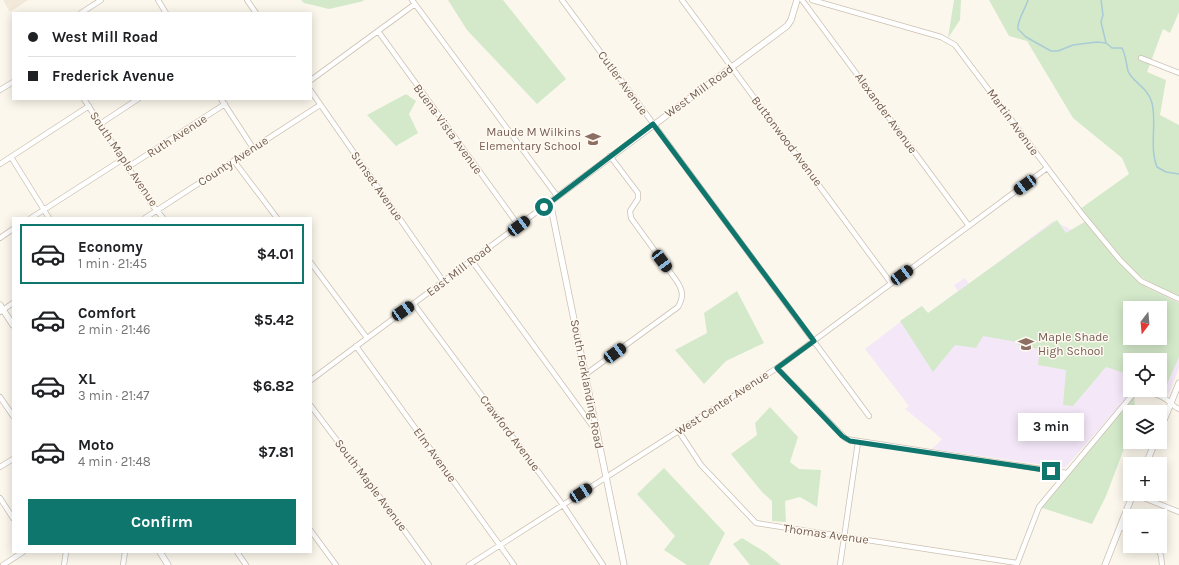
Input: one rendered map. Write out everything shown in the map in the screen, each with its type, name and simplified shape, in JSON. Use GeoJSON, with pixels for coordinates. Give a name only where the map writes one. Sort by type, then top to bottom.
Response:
{"type":"FeatureCollection","features":[{"type":"Feature","properties":{"kind":"street"},"geometry":{"type":"LineString","coordinates":[[83,12],[101,0]]}},
{"type":"Feature","properties":{"kind":"street"},"geometry":{"type":"LineString","coordinates":[[158,0],[165,12]]}},
{"type":"Feature","properties":{"kind":"street"},"geometry":{"type":"LineString","coordinates":[[247,0],[255,12]]}},
{"type":"Feature","properties":{"kind":"street","name":"Cutler Avenue"},"geometry":{"type":"LineString","coordinates":[[562,0],[869,416]]}},
{"type":"Feature","properties":{"kind":"street","name":"Buttonwood Avenue"},"geometry":{"type":"LineString","coordinates":[[682,0],[891,283]]}},
{"type":"Feature","properties":{"kind":"street","name":"West Mill Road"},"geometry":{"type":"LineString","coordinates":[[550,202],[788,24],[797,0]]}},
{"type":"Feature","properties":{"kind":"street","name":"Alexander Avenue"},"geometry":{"type":"LineString","coordinates":[[802,0],[970,226]]}},
{"type":"Feature","properties":{"kind":"street","name":"Martin Avenue"},"geometry":{"type":"LineString","coordinates":[[812,0],[951,41],[962,52],[1090,224],[1134,275],[1148,285],[1179,299]]}},
{"type":"Feature","properties":{"kind":"street"},"geometry":{"type":"LineString","coordinates":[[312,79],[378,32],[414,2],[557,196]]}},
{"type":"Feature","properties":{"kind":"street","name":"Buena Vista Avenue"},"geometry":{"type":"LineString","coordinates":[[378,32],[519,226]]}},
{"type":"Feature","properties":{"kind":"street"},"geometry":{"type":"LineString","coordinates":[[1142,58],[1179,73]]}},
{"type":"Feature","properties":{"kind":"street"},"geometry":{"type":"LineString","coordinates":[[0,90],[12,83]]}},
{"type":"Feature","properties":{"kind":"street","name":"Sunset Avenue"},"geometry":{"type":"LineString","coordinates":[[312,93],[443,281]]}},
{"type":"Feature","properties":{"kind":"street","name":"South Maple Avenue"},"geometry":{"type":"LineString","coordinates":[[85,100],[162,217]]}},
{"type":"Feature","properties":{"kind":"street"},"geometry":{"type":"LineString","coordinates":[[100,124],[136,100]]}},
{"type":"Feature","properties":{"kind":"street"},"geometry":{"type":"LineString","coordinates":[[222,100],[253,148]]}},
{"type":"Feature","properties":{"kind":"street","name":"Ruth Avenue"},"geometry":{"type":"LineString","coordinates":[[128,167],[225,104]]}},
{"type":"Feature","properties":{"kind":"street","name":"County Avenue"},"geometry":{"type":"LineString","coordinates":[[147,217],[320,105]]}},
{"type":"Feature","properties":{"kind":"street"},"geometry":{"type":"LineString","coordinates":[[0,164],[89,106]]}},
{"type":"Feature","properties":{"kind":"street"},"geometry":{"type":"LineString","coordinates":[[586,374],[678,307],[682,298],[682,288],[631,218],[630,211],[638,199],[638,195],[610,156]]}},
{"type":"Feature","properties":{"kind":"street"},"geometry":{"type":"LineString","coordinates":[[11,157],[48,217]]}},
{"type":"Feature","properties":{"kind":"street"},"geometry":{"type":"LineString","coordinates":[[32,217],[123,159]]}},
{"type":"Feature","properties":{"kind":"street"},"geometry":{"type":"LineString","coordinates":[[234,161],[276,217]]}},
{"type":"Feature","properties":{"kind":"street","name":"West Center Avenue"},"geometry":{"type":"LineString","coordinates":[[469,565],[777,368],[1047,168]]}},
{"type":"Feature","properties":{"kind":"street","name":"East Mill Road"},"geometry":{"type":"LineString","coordinates":[[312,379],[550,202]]}},
{"type":"Feature","properties":{"kind":"street","name":"South Forklanding Road"},"geometry":{"type":"LineString","coordinates":[[550,202],[624,565]]}},
{"type":"Feature","properties":{"kind":"street"},"geometry":{"type":"LineString","coordinates":[[0,238],[12,230]]}},
{"type":"Feature","properties":{"kind":"street"},"geometry":{"type":"LineString","coordinates":[[472,261],[596,431]]}},
{"type":"Feature","properties":{"kind":"street"},"geometry":{"type":"LineString","coordinates":[[312,264],[367,338]]}},
{"type":"Feature","properties":{"kind":"street"},"geometry":{"type":"LineString","coordinates":[[12,304],[1,309],[12,324]]}},
{"type":"Feature","properties":{"kind":"street","name":"Crawford Avenue"},"geometry":{"type":"LineString","coordinates":[[414,304],[563,505],[603,565]]}},
{"type":"Feature","properties":{"kind":"street","name":"Elm Avenue"},"geometry":{"type":"LineString","coordinates":[[356,346],[514,565]]}},
{"type":"Feature","properties":{"kind":"street"},"geometry":{"type":"LineString","coordinates":[[777,368],[846,440],[1067,473]]}},
{"type":"Feature","properties":{"kind":"street"},"geometry":{"type":"LineString","coordinates":[[1167,412],[1179,383]]}},
{"type":"Feature","properties":{"kind":"street"},"geometry":{"type":"LineString","coordinates":[[1017,564],[1039,507],[1134,394],[1138,391],[1145,392],[1167,400],[1170,405],[1179,409]]}},
{"type":"Feature","properties":{"kind":"street"},"geometry":{"type":"LineString","coordinates":[[0,397],[12,415]]}},
{"type":"Feature","properties":{"kind":"street","name":"South Maple Avenue"},"geometry":{"type":"LineString","coordinates":[[312,407],[429,565]]}},
{"type":"Feature","properties":{"kind":"street","name":"Thomas Avenue"},"geometry":{"type":"LineString","coordinates":[[678,430],[701,465],[756,523],[1017,564]]}},
{"type":"Feature","properties":{"kind":"street"},"geometry":{"type":"LineString","coordinates":[[840,565],[858,442]]}},
{"type":"Feature","properties":{"kind":"street"},"geometry":{"type":"LineString","coordinates":[[0,467],[12,460]]}},
{"type":"Feature","properties":{"kind":"street"},"geometry":{"type":"LineString","coordinates":[[0,498],[12,516]]}},
{"type":"Feature","properties":{"kind":"street"},"geometry":{"type":"LineString","coordinates":[[1105,565],[1131,501]]}},
{"type":"Feature","properties":{"kind":"street"},"geometry":{"type":"LineString","coordinates":[[1152,501],[1179,512]]}},
{"type":"Feature","properties":{"kind":"street"},"geometry":{"type":"LineString","coordinates":[[312,532],[336,565]]}},
{"type":"Feature","properties":{"kind":"street"},"geometry":{"type":"LineString","coordinates":[[3,565],[21,553]]}},
{"type":"Feature","properties":{"kind":"street"},"geometry":{"type":"LineString","coordinates":[[64,565],[66,553]]}},
{"type":"Feature","properties":{"kind":"street"},"geometry":{"type":"LineString","coordinates":[[123,565],[125,553]]}},
{"type":"Feature","properties":{"kind":"street"},"geometry":{"type":"LineString","coordinates":[[161,553],[168,565]]}},
{"type":"Feature","properties":{"kind":"street"},"geometry":{"type":"LineString","coordinates":[[238,553],[246,565]]}},
{"type":"Feature","properties":{"kind":"street"},"geometry":{"type":"LineString","coordinates":[[1160,553],[1162,565]]}},
{"type":"Feature","properties":{"kind":"shaded area"},"geometry":{"type":"Polygon","coordinates":[[[3,0],[28,0],[10,12],[3,0]]]}},
{"type":"Feature","properties":{"kind":"shaded area","name":"Maple Shade High School"},"geometry":{"type":"Polygon","coordinates":[[[1053,221],[1081,234],[1145,286],[1179,303],[1179,368],[1168,396],[1167,353],[1123,353],[1123,397],[1127,397],[1065,468],[932,449],[942,439],[905,409],[909,406],[865,349],[921,306],[927,314],[958,291],[954,285],[965,278],[969,284],[1053,221]]]}},
{"type":"Feature","properties":{"kind":"green space"},"geometry":{"type":"Polygon","coordinates":[[[301,0],[364,1],[329,9],[304,3],[301,0]]]}},
{"type":"Feature","properties":{"kind":"green space"},"geometry":{"type":"Polygon","coordinates":[[[448,0],[503,0],[566,79],[537,104],[467,30],[448,0]]]}},
{"type":"Feature","properties":{"kind":"green space"},"geometry":{"type":"Polygon","coordinates":[[[954,0],[961,0],[960,20],[948,38],[954,0]]]}},
{"type":"Feature","properties":{"kind":"green space"},"geometry":{"type":"Polygon","coordinates":[[[989,0],[1179,0],[1179,12],[1170,33],[1163,29],[1147,72],[1166,80],[1160,115],[1179,125],[1179,299],[1136,274],[1133,277],[1148,288],[1179,303],[1179,357],[1167,384],[1167,353],[1123,353],[1123,373],[1106,367],[1073,406],[1063,405],[1066,370],[1038,365],[1040,349],[1019,346],[1017,342],[983,336],[976,348],[955,345],[933,372],[900,321],[922,306],[928,313],[1057,220],[1066,233],[1086,221],[1080,209],[1129,174],[1122,158],[1073,118],[1027,41],[1009,36],[989,0]]]}},
{"type":"Feature","properties":{"kind":"green space"},"geometry":{"type":"Polygon","coordinates":[[[406,94],[416,101],[409,114],[418,133],[396,146],[367,115],[406,94]]]}},
{"type":"Feature","properties":{"kind":"green space"},"geometry":{"type":"Polygon","coordinates":[[[737,291],[764,343],[726,361],[704,384],[675,350],[707,333],[704,313],[737,291]]]}},
{"type":"Feature","properties":{"kind":"green space"},"geometry":{"type":"Polygon","coordinates":[[[1131,397],[1134,397],[1135,405],[1124,405],[1131,397]]]}},
{"type":"Feature","properties":{"kind":"green space"},"geometry":{"type":"Polygon","coordinates":[[[1123,406],[1124,449],[1106,496],[1092,524],[1039,507],[1123,406]]]}},
{"type":"Feature","properties":{"kind":"green space"},"geometry":{"type":"Polygon","coordinates":[[[770,407],[798,437],[790,462],[799,469],[821,470],[817,507],[800,497],[785,501],[786,522],[772,521],[772,501],[762,492],[731,454],[757,435],[755,423],[770,407]]]}},
{"type":"Feature","properties":{"kind":"green space"},"geometry":{"type":"Polygon","coordinates":[[[664,468],[725,533],[709,565],[687,565],[664,550],[675,536],[637,494],[664,468]]]}},
{"type":"Feature","properties":{"kind":"green space"},"geometry":{"type":"Polygon","coordinates":[[[742,538],[765,552],[781,565],[750,565],[733,544],[742,538]]]}},
{"type":"Feature","properties":{"kind":"waterway"},"geometry":{"type":"LineString","coordinates":[[1028,0],[1020,19],[1018,29],[1026,37],[1051,51],[1058,51],[1073,45],[1097,42],[1106,43],[1112,48],[1122,48],[1130,75],[1144,89],[1150,97],[1152,103],[1154,119],[1153,143],[1157,167],[1166,172],[1179,174]]}},
{"type":"Feature","properties":{"kind":"waterway"},"geometry":{"type":"LineString","coordinates":[[1101,0],[1103,15],[1101,22],[1106,43]]}},
{"type":"Feature","properties":{"kind":"place","name":"Maude M Wilkins Elementary School"},"geometry":{"type":"Point","coordinates":[593,139]}},
{"type":"Feature","properties":{"kind":"place","name":"Maple Shade High School"},"geometry":{"type":"Point","coordinates":[1026,344]}},
{"type":"Feature","properties":{"kind":"route"},"geometry":{"type":"LineString","coordinates":[[544,207],[653,124],[814,341],[777,368],[846,440],[1051,471]]}}]}
